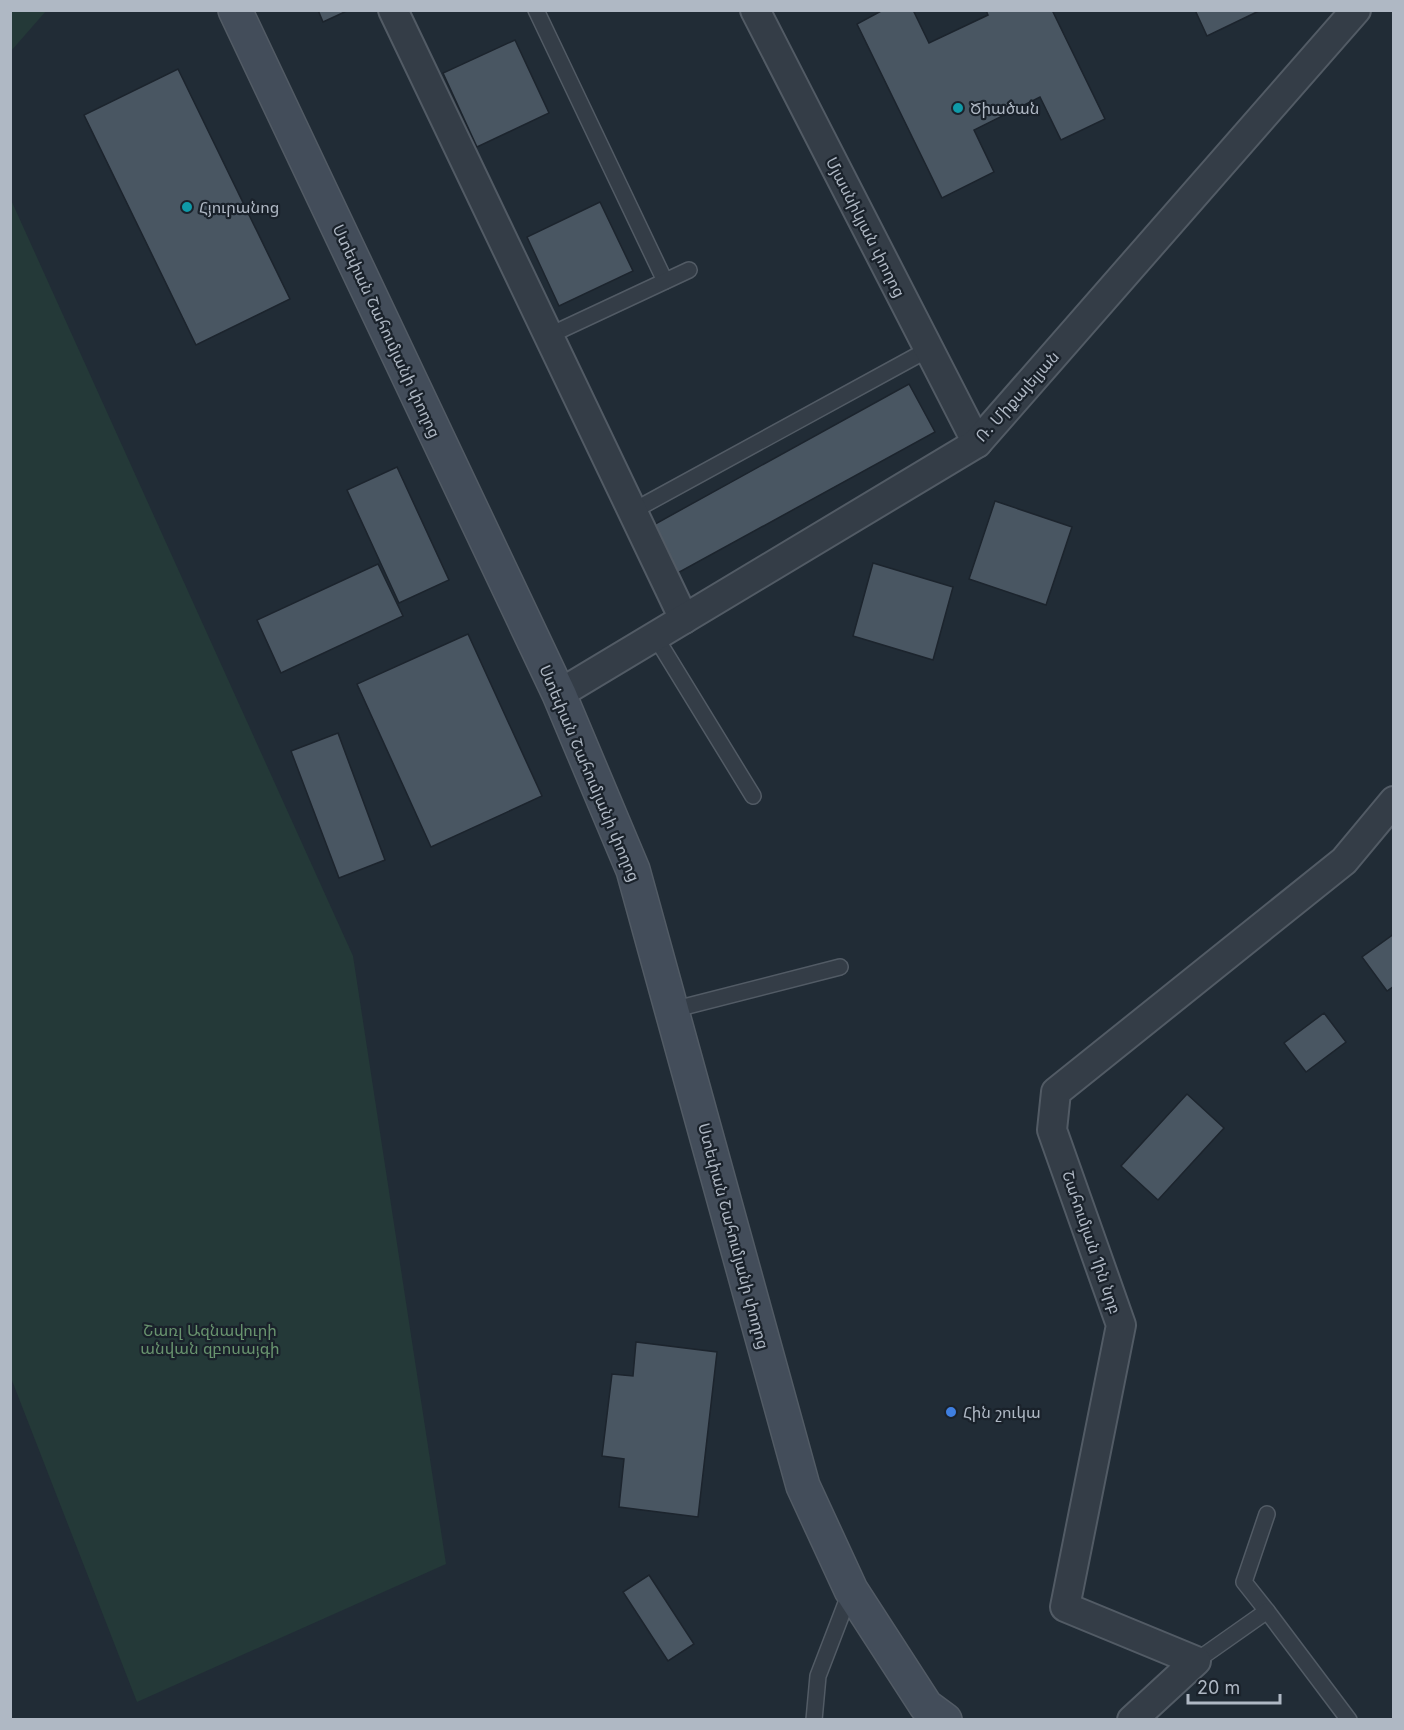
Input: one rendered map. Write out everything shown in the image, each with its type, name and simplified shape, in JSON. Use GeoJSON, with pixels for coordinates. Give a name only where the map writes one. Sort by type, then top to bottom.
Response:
{"type":"FeatureCollection","features":[{"type":"Feature","properties":{"kind":"main road","name":"Ստեփան Շահումյանի փողոց"},"geometry":{"type":"LineString","coordinates":[[236,10],[559,694],[633,870],[803,1486],[851,1590],[926,1706],[945,1719]]}},
{"type":"Feature","properties":{"kind":"street","name":"Մյասնիկյան փողոց"},"geometry":{"type":"LineString","coordinates":[[755,10],[977,443]]}},
{"type":"Feature","properties":{"kind":"street","name":"Ռ․ Միքայելյան"},"geometry":{"type":"LineString","coordinates":[[559,694],[977,443],[1356,10]]}},
{"type":"Feature","properties":{"kind":"street"},"geometry":{"type":"LineString","coordinates":[[397,12],[631,512],[684,619]]}},
{"type":"Feature","properties":{"kind":"street","name":"Շահումյան 1ին նրբ"},"geometry":{"type":"LineString","coordinates":[[1196,1661],[1065,1608],[1121,1325],[1052,1130],[1056,1092],[1344,861],[1394,801]]}},
{"type":"Feature","properties":{"kind":"street"},"geometry":{"type":"LineString","coordinates":[[1132,1719],[1196,1661]]}},
{"type":"Feature","properties":{"kind":"lane"},"geometry":{"type":"LineString","coordinates":[[536,10],[665,281]]}},
{"type":"Feature","properties":{"kind":"lane"},"geometry":{"type":"LineString","coordinates":[[548,336],[689,270]]}},
{"type":"Feature","properties":{"kind":"lane"},"geometry":{"type":"LineString","coordinates":[[631,512],[929,350]]}},
{"type":"Feature","properties":{"kind":"lane"},"geometry":{"type":"LineString","coordinates":[[655,636],[753,796]]}},
{"type":"Feature","properties":{"kind":"lane"},"geometry":{"type":"LineString","coordinates":[[672,1010],[840,968]]}},
{"type":"Feature","properties":{"kind":"lane"},"geometry":{"type":"LineString","coordinates":[[1267,1514],[1244,1582],[1349,1719]]}},
{"type":"Feature","properties":{"kind":"lane"},"geometry":{"type":"LineString","coordinates":[[814,1719],[818,1676],[851,1590]]}},
{"type":"Feature","properties":{"kind":"lane"},"geometry":{"type":"LineString","coordinates":[[1196,1661],[1267,1611]]}},
{"type":"Feature","properties":{"kind":"green space"},"geometry":{"type":"Polygon","coordinates":[[[10,11],[46,11],[11,51],[10,11]]]}},
{"type":"Feature","properties":{"kind":"green space","name":"Շառլ Ազնավուրի անվան զբոսայգի"},"geometry":{"type":"Polygon","coordinates":[[[11,200],[353,956],[446,1564],[137,1702],[11,1378],[11,200]]]}},
{"type":"Feature","properties":{"kind":"building"},"geometry":{"type":"Polygon","coordinates":[[[318,10],[349,10],[323,22],[318,10]]]}},
{"type":"Feature","properties":{"kind":"building","name":"Ծիածան"},"geometry":{"type":"Polygon","coordinates":[[[883,10],[913,10],[929,43],[988,15],[986,10],[1052,10],[1105,119],[1061,140],[1040,97],[974,130],[994,172],[942,198],[857,24],[883,10]]]}},
{"type":"Feature","properties":{"kind":"building"},"geometry":{"type":"Polygon","coordinates":[[[1195,10],[1261,10],[1207,36],[1195,10]]]}},
{"type":"Feature","properties":{"kind":"building"},"geometry":{"type":"Polygon","coordinates":[[[515,40],[549,113],[477,147],[443,73],[515,40]]]}},
{"type":"Feature","properties":{"kind":"building","name":"Հյուրանոց"},"geometry":{"type":"Polygon","coordinates":[[[178,69],[290,299],[196,345],[84,115],[178,69]]]}},
{"type":"Feature","properties":{"kind":"building"},"geometry":{"type":"Polygon","coordinates":[[[600,202],[633,271],[559,306],[527,237],[600,202]]]}},
{"type":"Feature","properties":{"kind":"building"},"geometry":{"type":"Polygon","coordinates":[[[909,384],[935,432],[674,575],[648,528],[909,384]]]}},
{"type":"Feature","properties":{"kind":"building"},"geometry":{"type":"Polygon","coordinates":[[[397,467],[449,580],[399,603],[347,490],[397,467]]]}},
{"type":"Feature","properties":{"kind":"building"},"geometry":{"type":"Polygon","coordinates":[[[995,501],[1072,527],[1046,605],[969,579],[995,501]]]}},
{"type":"Feature","properties":{"kind":"building"},"geometry":{"type":"Polygon","coordinates":[[[873,563],[953,587],[933,660],[853,636],[873,563]]]}},
{"type":"Feature","properties":{"kind":"building"},"geometry":{"type":"Polygon","coordinates":[[[378,564],[403,616],[281,673],[257,620],[378,564]]]}},
{"type":"Feature","properties":{"kind":"building"},"geometry":{"type":"Polygon","coordinates":[[[468,634],[542,796],[431,847],[357,684],[468,634]]]}},
{"type":"Feature","properties":{"kind":"building"},"geometry":{"type":"Polygon","coordinates":[[[338,733],[385,860],[339,878],[291,751],[338,733]]]}},
{"type":"Feature","properties":{"kind":"building"},"geometry":{"type":"Polygon","coordinates":[[[1394,934],[1394,986],[1387,991],[1362,957],[1394,934]]]}},
{"type":"Feature","properties":{"kind":"building"},"geometry":{"type":"Polygon","coordinates":[[[1324,1013],[1346,1042],[1306,1072],[1284,1043],[1324,1013]]]}},
{"type":"Feature","properties":{"kind":"building"},"geometry":{"type":"Polygon","coordinates":[[[1187,1094],[1224,1128],[1158,1200],[1121,1166],[1187,1094]]]}},
{"type":"Feature","properties":{"kind":"building"},"geometry":{"type":"Polygon","coordinates":[[[636,1342],[717,1352],[698,1517],[619,1507],[624,1459],[602,1456],[612,1374],[633,1376],[636,1342]]]}},
{"type":"Feature","properties":{"kind":"building"},"geometry":{"type":"Polygon","coordinates":[[[649,1575],[694,1644],[668,1661],[623,1592],[649,1575]]]}},
{"type":"Feature","properties":{"kind":"place","name":"Ծիածան"},"geometry":{"type":"Point","coordinates":[958,108]}},
{"type":"Feature","properties":{"kind":"place","name":"Հյուրանոց"},"geometry":{"type":"Point","coordinates":[187,207]}},
{"type":"Feature","properties":{"kind":"place","name":"Հին շուկա"},"geometry":{"type":"Point","coordinates":[951,1412]}}]}
